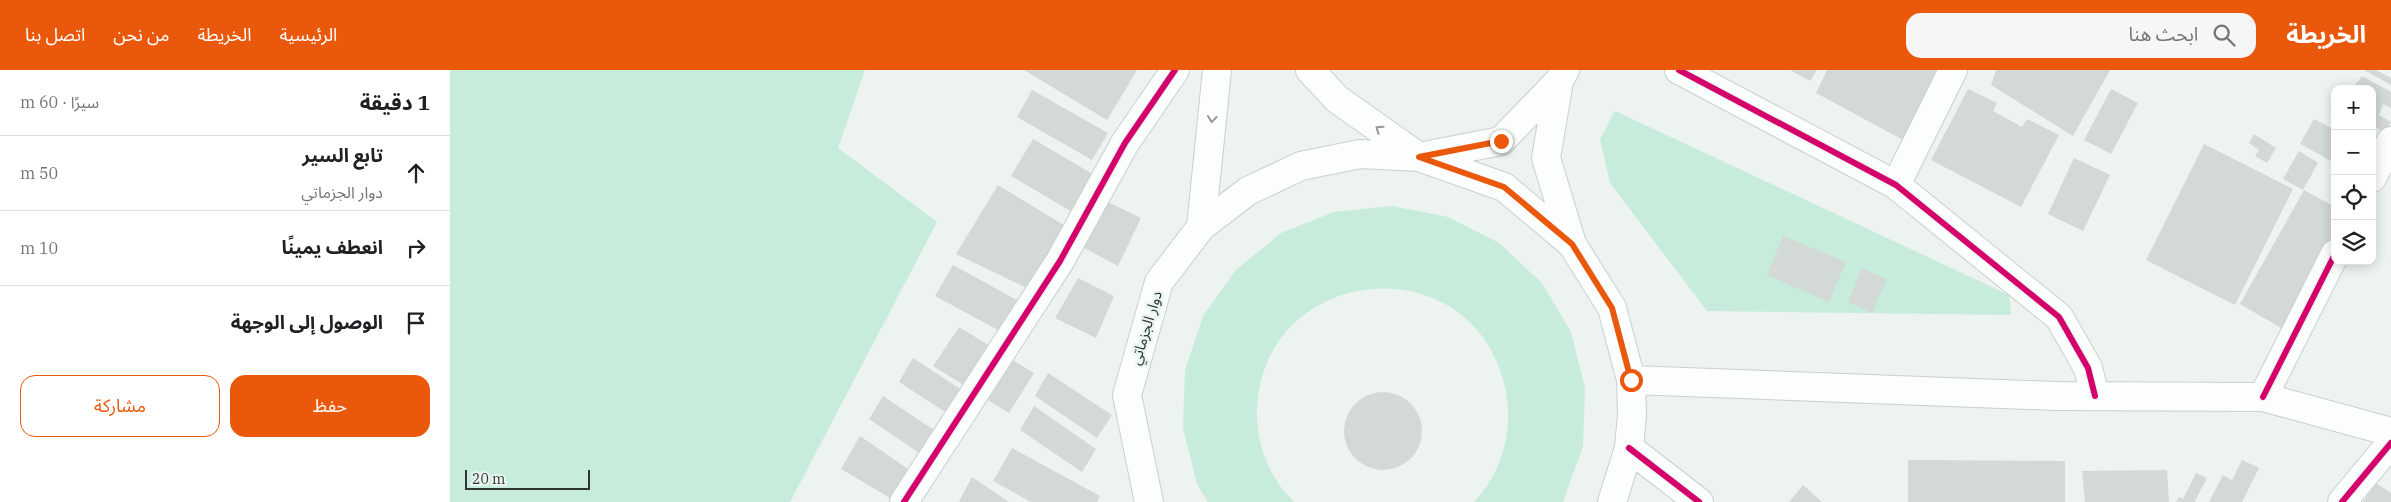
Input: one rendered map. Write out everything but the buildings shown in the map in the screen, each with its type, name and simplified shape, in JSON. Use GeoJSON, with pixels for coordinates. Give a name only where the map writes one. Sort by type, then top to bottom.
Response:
{"type":"FeatureCollection","features":[{"type":"Feature","properties":{"kind":"main road"},"geometry":{"type":"LineString","coordinates":[[904,502],[1060,261],[1126,143],[1175,70]]}},
{"type":"Feature","properties":{"kind":"main road"},"geometry":{"type":"LineString","coordinates":[[1201,227],[1217,70]]}},
{"type":"Feature","properties":{"kind":"main road"},"geometry":{"type":"LineString","coordinates":[[1310,70],[1337,99],[1419,157],[1501,141],[1562,75]]}},
{"type":"Feature","properties":{"kind":"main road"},"geometry":{"type":"LineString","coordinates":[[1679,70],[1896,185],[2059,317],[2088,368],[2095,396]]}},
{"type":"Feature","properties":{"kind":"main road"},"geometry":{"type":"LineString","coordinates":[[1896,185],[1953,70]]}},
{"type":"Feature","properties":{"kind":"main road"},"geometry":{"type":"LineString","coordinates":[[1562,75],[1546,158],[1572,244]]}},
{"type":"Feature","properties":{"kind":"main road"},"geometry":{"type":"LineString","coordinates":[[2374,175],[2391,141]]}},
{"type":"Feature","properties":{"kind":"main road","name":"دوار الجزماتي"},"geometry":{"type":"LineString","coordinates":[[1149,502],[1127,395],[1159,282],[1201,227],[1248,190],[1302,166],[1360,154],[1419,157],[1504,187],[1572,244],[1612,308],[1631,380],[1632,414],[1629,448],[1612,502]]}},
{"type":"Feature","properties":{"kind":"main road"},"geometry":{"type":"LineString","coordinates":[[2263,397],[2331,262]]}},
{"type":"Feature","properties":{"kind":"main road"},"geometry":{"type":"LineString","coordinates":[[1631,380],[2095,396],[2263,397],[2391,432]]}},
{"type":"Feature","properties":{"kind":"main road"},"geometry":{"type":"LineString","coordinates":[[2342,502],[2391,444]]}},
{"type":"Feature","properties":{"kind":"main road"},"geometry":{"type":"LineString","coordinates":[[1629,448],[1699,502]]}},
{"type":"Feature","properties":{"kind":"green space"},"geometry":{"type":"Polygon","coordinates":[[[450,70],[865,70],[838,148],[937,222],[790,502],[450,502],[450,70]]]}},
{"type":"Feature","properties":{"kind":"green space"},"geometry":{"type":"Polygon","coordinates":[[[1615,111],[2009,295],[2011,315],[1707,311],[1610,183],[1600,139],[1615,111]]]}},
{"type":"Feature","properties":{"kind":"green space"},"geometry":{"type":"Polygon","coordinates":[[[1392,206],[1448,217],[1499,243],[1542,283],[1571,332],[1585,388],[1583,446],[1563,502],[1474,502],[1493,476],[1500,461],[1507,431],[1508,415],[1504,383],[1484,338],[1451,308],[1412,292],[1369,289],[1328,300],[1293,324],[1268,361],[1257,410],[1259,435],[1271,471],[1285,493],[1294,502],[1208,502],[1197,484],[1183,428],[1185,371],[1203,316],[1236,270],[1281,233],[1334,212],[1392,206]]]}},
{"type":"Feature","properties":{"kind":"cycle path"},"geometry":{"type":"LineString","coordinates":[[904,502],[1060,261],[1125,143],[1175,70]]}},
{"type":"Feature","properties":{"kind":"cycle path"},"geometry":{"type":"LineString","coordinates":[[1679,70],[1896,185],[2059,317],[2088,368],[2095,396]]}},
{"type":"Feature","properties":{"kind":"cycle path"},"geometry":{"type":"LineString","coordinates":[[2263,397],[2331,262]]}},
{"type":"Feature","properties":{"kind":"cycle path"},"geometry":{"type":"LineString","coordinates":[[2342,502],[2391,443]]}},
{"type":"Feature","properties":{"kind":"cycle path"},"geometry":{"type":"LineString","coordinates":[[1629,448],[1699,502]]}},
{"type":"Feature","properties":{"kind":"route"},"geometry":{"type":"LineString","coordinates":[[1501,141],[1419,157],[1504,187],[1572,244],[1612,308],[1631,380]]}}]}
